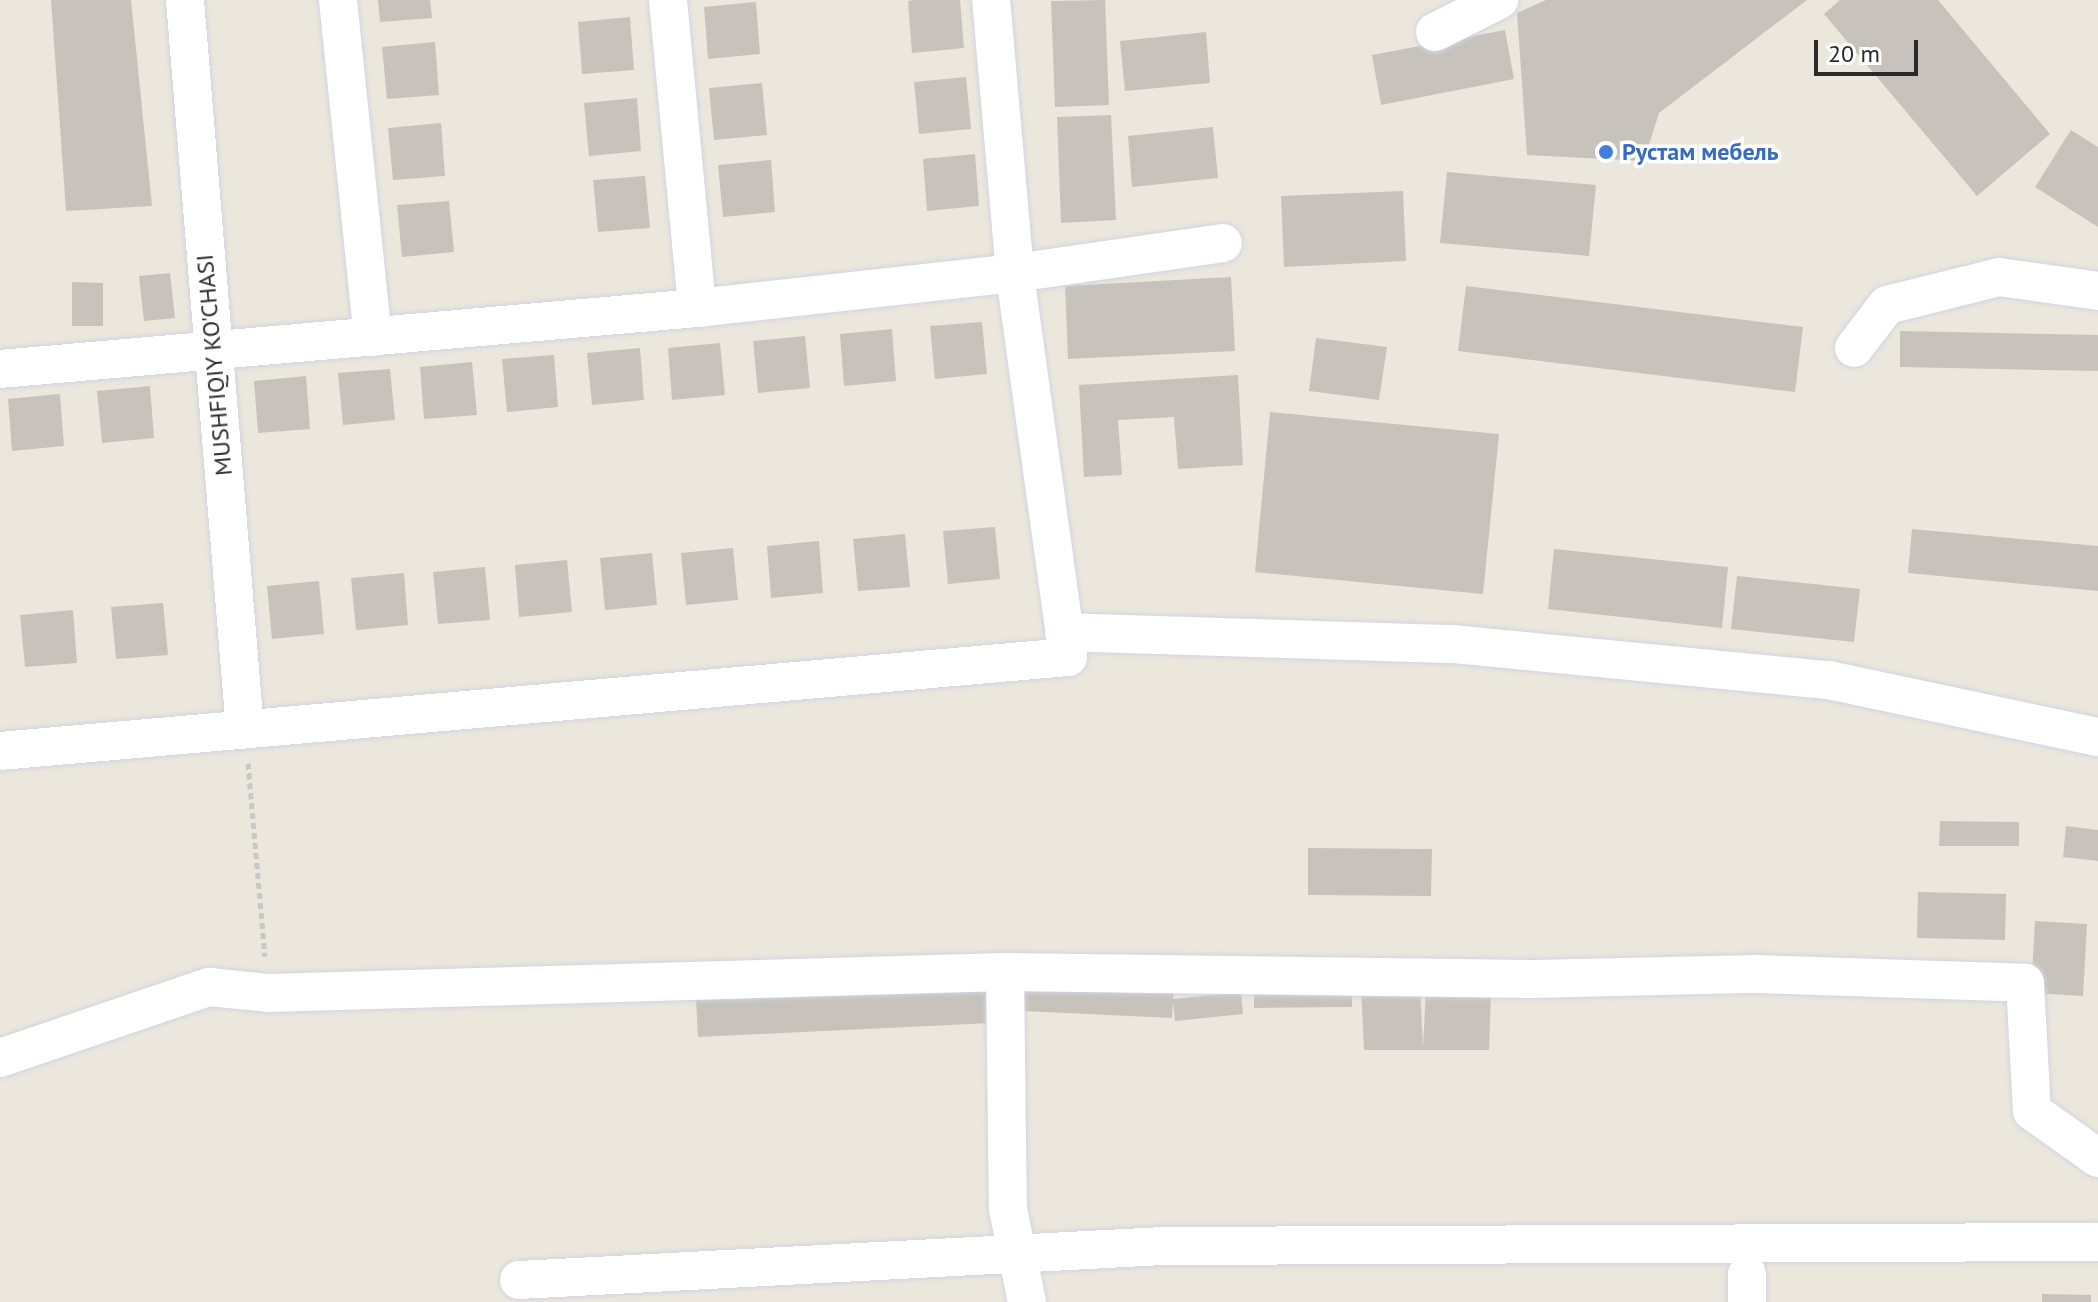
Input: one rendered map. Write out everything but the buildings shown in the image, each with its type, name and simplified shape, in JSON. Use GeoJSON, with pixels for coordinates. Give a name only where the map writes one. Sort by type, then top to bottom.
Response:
{"type":"FeatureCollection","features":[{"type":"Feature","properties":{"kind":"street","name":"MUSHFIQIY KO'CHASI"},"geometry":{"type":"LineString","coordinates":[[185,0],[211,351],[245,730]]}},
{"type":"Feature","properties":{"kind":"street"},"geometry":{"type":"LineString","coordinates":[[338,0],[373,337]]}},
{"type":"Feature","properties":{"kind":"street"},"geometry":{"type":"LineString","coordinates":[[668,0],[697,308]]}},
{"type":"Feature","properties":{"kind":"street"},"geometry":{"type":"LineString","coordinates":[[0,751],[1068,657],[1015,273],[991,0]]}},
{"type":"Feature","properties":{"kind":"street"},"geometry":{"type":"LineString","coordinates":[[1435,32],[1499,0]]}},
{"type":"Feature","properties":{"kind":"street"},"geometry":{"type":"LineString","coordinates":[[0,369],[697,308],[1015,273],[1223,243]]}},
{"type":"Feature","properties":{"kind":"street"},"geometry":{"type":"LineString","coordinates":[[1854,348],[1887,305],[1999,277],[2098,291]]}},
{"type":"Feature","properties":{"kind":"street"},"geometry":{"type":"LineString","coordinates":[[1064,632],[1452,644],[1829,680],[2098,737]]}},
{"type":"Feature","properties":{"kind":"street"},"geometry":{"type":"LineString","coordinates":[[1005,972],[1008,1209],[1021,1254],[1027,1302]]}},
{"type":"Feature","properties":{"kind":"street"},"geometry":{"type":"LineString","coordinates":[[0,1058],[209,987],[268,993],[1005,972],[1532,979],[1758,974],[2025,983],[2032,1111],[2098,1158]]}},
{"type":"Feature","properties":{"kind":"street"},"geometry":{"type":"LineString","coordinates":[[519,1280],[1294,1243],[2098,1242]]}},
{"type":"Feature","properties":{"kind":"path"},"geometry":{"type":"LineString","coordinates":[[245,730],[268,993]]}},
{"type":"Feature","properties":{"kind":"place","name":"Рустам мебель"},"geometry":{"type":"Point","coordinates":[1606,152]}}]}
